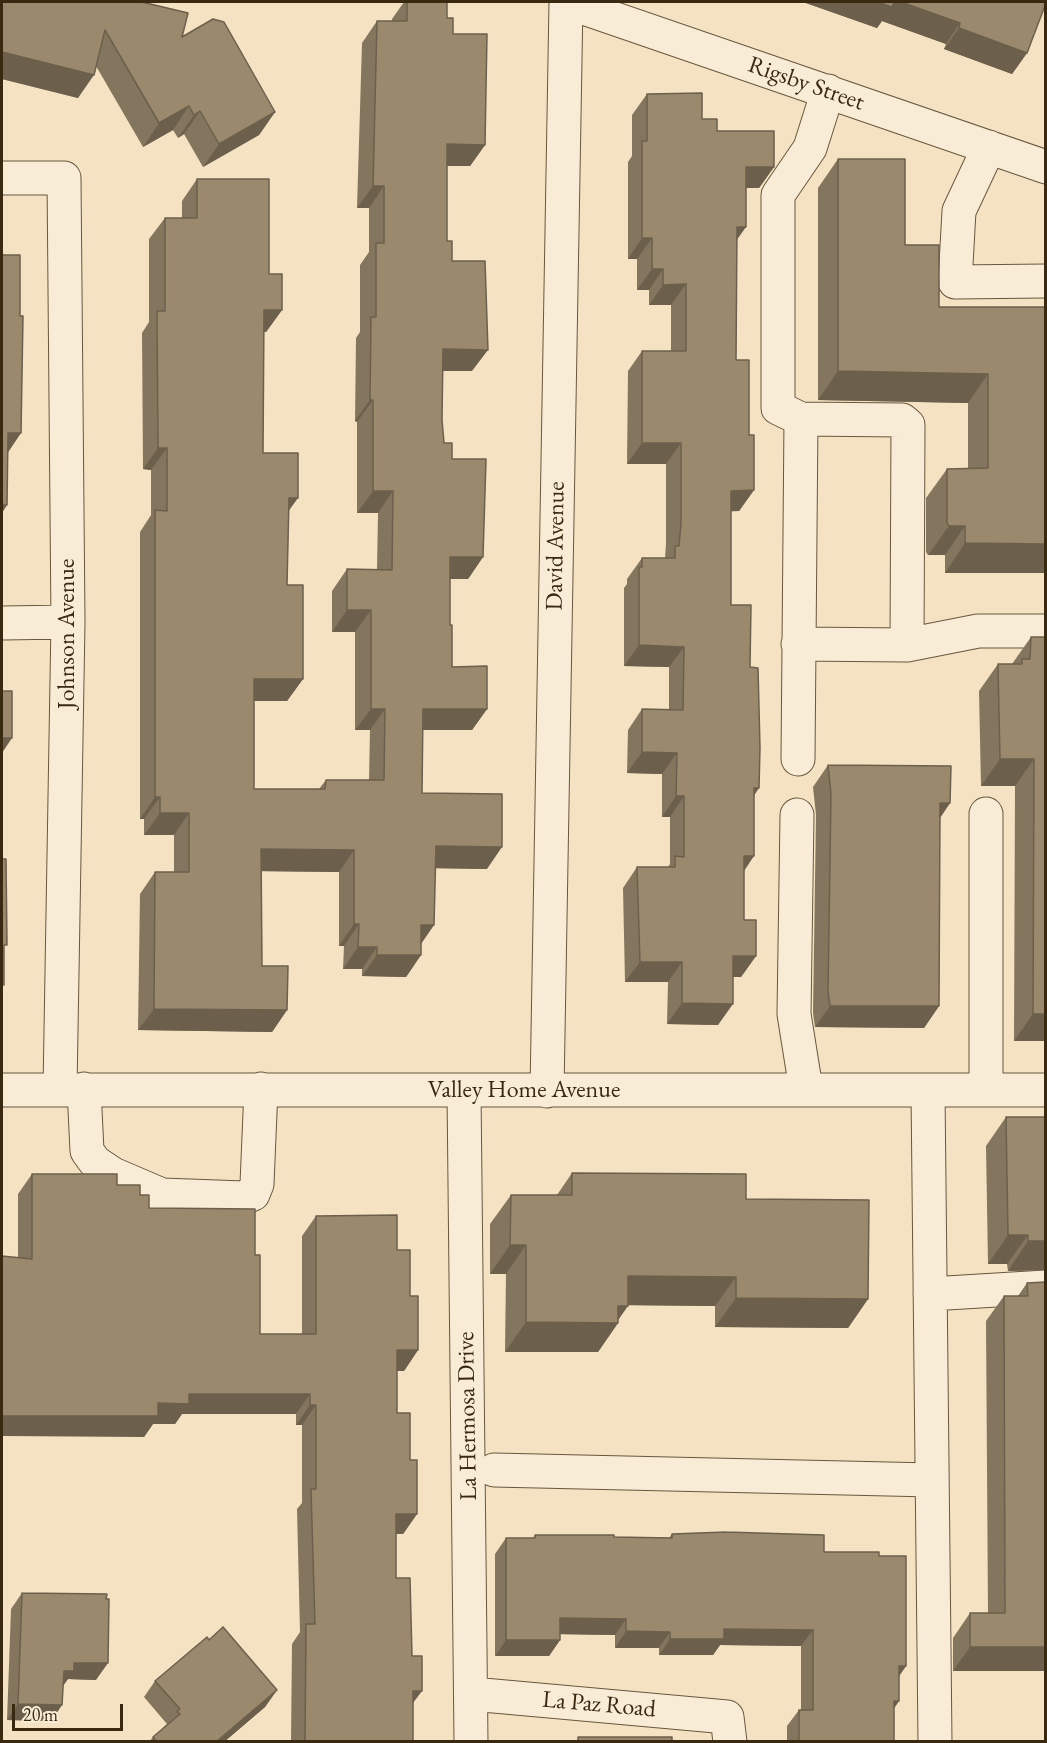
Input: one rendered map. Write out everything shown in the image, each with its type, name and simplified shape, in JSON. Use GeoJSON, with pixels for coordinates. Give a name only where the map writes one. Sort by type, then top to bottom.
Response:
{"type":"FeatureCollection","features":[{"type":"Feature","properties":{"kind":"street","name":"Rigsby Street"},"geometry":{"type":"LineString","coordinates":[[566,2],[1046,167]]}},
{"type":"Feature","properties":{"kind":"street","name":"David Avenue"},"geometry":{"type":"LineString","coordinates":[[547,1091],[566,2]]}},
{"type":"Feature","properties":{"kind":"street"},"geometry":{"type":"LineString","coordinates":[[828,92],[810,148],[778,195],[778,408],[801,419],[902,420],[908,425],[907,645]]}},
{"type":"Feature","properties":{"kind":"street"},"geometry":{"type":"LineString","coordinates":[[990,147],[958,211],[956,282],[1046,281]]}},
{"type":"Feature","properties":{"kind":"street","name":"Johnson Avenue"},"geometry":{"type":"LineString","coordinates":[[2,178],[64,178],[72,1089],[87,1151],[95,1162],[113,1174],[162,1196],[244,1198],[253,1194],[257,1184],[261,1089]]}},
{"type":"Feature","properties":{"kind":"street"},"geometry":{"type":"LineString","coordinates":[[798,759],[801,419]]}},
{"type":"Feature","properties":{"kind":"street"},"geometry":{"type":"LineString","coordinates":[[2,623],[68,622]]}},
{"type":"Feature","properties":{"kind":"street"},"geometry":{"type":"LineString","coordinates":[[798,644],[907,645],[978,631],[1046,631]]}},
{"type":"Feature","properties":{"kind":"street"},"geometry":{"type":"LineString","coordinates":[[986,814],[986,1090]]}},
{"type":"Feature","properties":{"kind":"street"},"geometry":{"type":"LineString","coordinates":[[797,815],[794,1014],[806,1089]]}},
{"type":"Feature","properties":{"kind":"street","name":"Valley Home Avenue"},"geometry":{"type":"LineString","coordinates":[[2,1090],[1046,1090]]}},
{"type":"Feature","properties":{"kind":"street","name":"La Hermosa Drive"},"geometry":{"type":"LineString","coordinates":[[464,1091],[471,1742]]}},
{"type":"Feature","properties":{"kind":"street"},"geometry":{"type":"LineString","coordinates":[[928,1091],[935,1742]]}},
{"type":"Feature","properties":{"kind":"street"},"geometry":{"type":"LineString","coordinates":[[930,1294],[1046,1287]]}},
{"type":"Feature","properties":{"kind":"street"},"geometry":{"type":"LineString","coordinates":[[494,1470],[932,1480]]}},
{"type":"Feature","properties":{"kind":"street","name":"La Paz Road"},"geometry":{"type":"LineString","coordinates":[[472,1694],[728,1729]]}},
{"type":"Feature","properties":{"kind":"building"},"geometry":{"type":"Polygon","coordinates":[[[2,2],[142,2],[188,13],[182,37],[213,19],[224,22],[275,112],[219,144],[200,111],[194,115],[189,106],[159,123],[105,30],[94,75],[2,52],[2,2]]]}},
{"type":"Feature","properties":{"kind":"building"},"geometry":{"type":"Polygon","coordinates":[[[407,2],[447,2],[447,18],[453,18],[453,34],[487,34],[485,145],[447,144],[447,241],[452,241],[452,261],[485,261],[488,350],[443,349],[442,420],[444,443],[452,443],[452,459],[486,459],[483,557],[450,557],[450,625],[452,625],[452,667],[487,666],[487,709],[423,709],[422,793],[502,794],[502,847],[436,846],[434,925],[421,925],[421,955],[377,955],[377,947],[358,947],[359,924],[354,924],[354,850],[261,849],[262,966],[288,966],[287,1010],[154,1009],[155,872],[189,872],[189,813],[160,813],[160,797],[155,797],[155,510],[167,511],[167,448],[158,448],[157,311],[165,311],[165,218],[197,218],[197,179],[269,179],[269,274],[282,274],[282,310],[264,310],[263,453],[298,453],[298,498],[289,498],[287,585],[303,585],[303,679],[254,679],[254,789],[325,789],[326,780],[384,780],[385,709],[371,709],[371,610],[347,610],[347,569],[392,570],[393,491],[373,491],[373,400],[370,400],[371,317],[376,317],[376,243],[384,243],[384,186],[373,186],[377,21],[407,21],[407,2]]]}},
{"type":"Feature","properties":{"kind":"building"},"geometry":{"type":"Polygon","coordinates":[[[877,2],[894,2],[892,7],[877,2]]]}},
{"type":"Feature","properties":{"kind":"building"},"geometry":{"type":"Polygon","coordinates":[[[901,2],[1046,3],[1027,53],[959,28],[960,23],[901,2]]]}},
{"type":"Feature","properties":{"kind":"building"},"geometry":{"type":"Polygon","coordinates":[[[702,93],[702,119],[717,119],[717,131],[774,131],[774,167],[746,167],[746,227],[737,227],[736,360],[749,360],[749,435],[754,435],[754,490],[731,491],[731,605],[751,605],[750,667],[758,668],[760,748],[759,788],[754,788],[754,856],[744,856],[744,920],[756,920],[756,956],[733,956],[733,1004],[682,1003],[682,962],[640,962],[637,867],[675,867],[675,856],[684,857],[684,796],[676,796],[677,753],[642,752],[642,709],[683,710],[684,647],[639,645],[639,567],[642,567],[642,558],[675,558],[675,546],[679,546],[681,523],[681,443],[642,443],[642,351],[686,351],[686,284],[663,285],[663,269],[652,269],[652,238],[642,238],[642,141],[647,141],[647,94],[702,93]]]}},
{"type":"Feature","properties":{"kind":"building"},"geometry":{"type":"Polygon","coordinates":[[[838,159],[905,159],[905,245],[939,245],[939,307],[1046,307],[1046,544],[965,543],[965,526],[949,526],[947,523],[947,469],[988,468],[988,374],[838,371],[838,159]]]}},
{"type":"Feature","properties":{"kind":"building"},"geometry":{"type":"Polygon","coordinates":[[[2,255],[20,255],[20,316],[23,316],[21,433],[8,433],[7,505],[2,505],[2,255]]]}},
{"type":"Feature","properties":{"kind":"building"},"geometry":{"type":"Polygon","coordinates":[[[1031,637],[1046,637],[1046,1014],[1033,1014],[1034,759],[1000,759],[998,664],[1022,664],[1022,659],[1030,659],[1031,637]]]}},
{"type":"Feature","properties":{"kind":"building"},"geometry":{"type":"Polygon","coordinates":[[[2,691],[12,691],[12,738],[2,738],[2,691]]]}},
{"type":"Feature","properties":{"kind":"building"},"geometry":{"type":"Polygon","coordinates":[[[828,765],[951,766],[950,803],[940,803],[939,1006],[830,1006],[828,991],[831,794],[828,765]]]}},
{"type":"Feature","properties":{"kind":"building"},"geometry":{"type":"Polygon","coordinates":[[[2,859],[6,859],[7,945],[4,945],[4,985],[2,985],[2,859]]]}},
{"type":"Feature","properties":{"kind":"building"},"geometry":{"type":"Polygon","coordinates":[[[1006,1117],[1046,1117],[1046,1241],[1028,1241],[1028,1235],[1008,1235],[1006,1117]]]}},
{"type":"Feature","properties":{"kind":"building"},"geometry":{"type":"Polygon","coordinates":[[[572,1173],[746,1174],[746,1199],[869,1200],[868,1299],[736,1298],[736,1277],[628,1276],[628,1306],[618,1306],[618,1323],[526,1322],[526,1245],[510,1245],[511,1195],[572,1195],[572,1173]]]}},
{"type":"Feature","properties":{"kind":"building"},"geometry":{"type":"Polygon","coordinates":[[[32,1174],[117,1174],[117,1185],[140,1185],[140,1195],[149,1195],[149,1208],[255,1209],[255,1255],[260,1255],[260,1334],[316,1334],[316,1216],[397,1215],[397,1250],[410,1250],[410,1296],[418,1296],[418,1350],[397,1350],[397,1413],[410,1413],[410,1460],[417,1460],[417,1514],[396,1514],[396,1578],[410,1578],[412,1656],[422,1656],[422,1691],[413,1691],[413,1742],[305,1742],[306,1624],[315,1624],[311,1489],[316,1489],[316,1405],[310,1405],[310,1394],[189,1394],[189,1404],[158,1403],[158,1416],[2,1416],[2,1256],[32,1259],[32,1174]]]}},
{"type":"Feature","properties":{"kind":"building"},"geometry":{"type":"Polygon","coordinates":[[[1046,1282],[1046,1647],[970,1647],[970,1613],[1005,1613],[1004,1296],[1028,1296],[1027,1283],[1046,1282]]]}},
{"type":"Feature","properties":{"kind":"building"},"geometry":{"type":"Polygon","coordinates":[[[726,1532],[824,1535],[824,1552],[879,1552],[879,1556],[906,1556],[906,1666],[899,1666],[899,1701],[894,1701],[894,1742],[799,1742],[799,1710],[813,1710],[813,1630],[724,1629],[724,1639],[670,1639],[670,1632],[626,1631],[626,1619],[560,1618],[560,1640],[506,1640],[506,1538],[535,1538],[535,1535],[614,1535],[614,1537],[672,1538],[672,1534],[726,1532]]]}},
{"type":"Feature","properties":{"kind":"building"},"geometry":{"type":"Polygon","coordinates":[[[22,1593],[107,1594],[106,1599],[109,1599],[108,1663],[74,1663],[74,1671],[64,1671],[62,1705],[18,1704],[22,1593]]]}},
{"type":"Feature","properties":{"kind":"building"},"geometry":{"type":"Polygon","coordinates":[[[223,1627],[277,1690],[216,1742],[157,1742],[153,1737],[180,1714],[177,1711],[180,1709],[155,1681],[207,1637],[209,1640],[223,1627]]]}},
{"type":"Feature","properties":{"kind":"building"},"geometry":{"type":"Polygon","coordinates":[[[578,1737],[672,1737],[672,1742],[578,1742],[578,1737]]]}}]}
